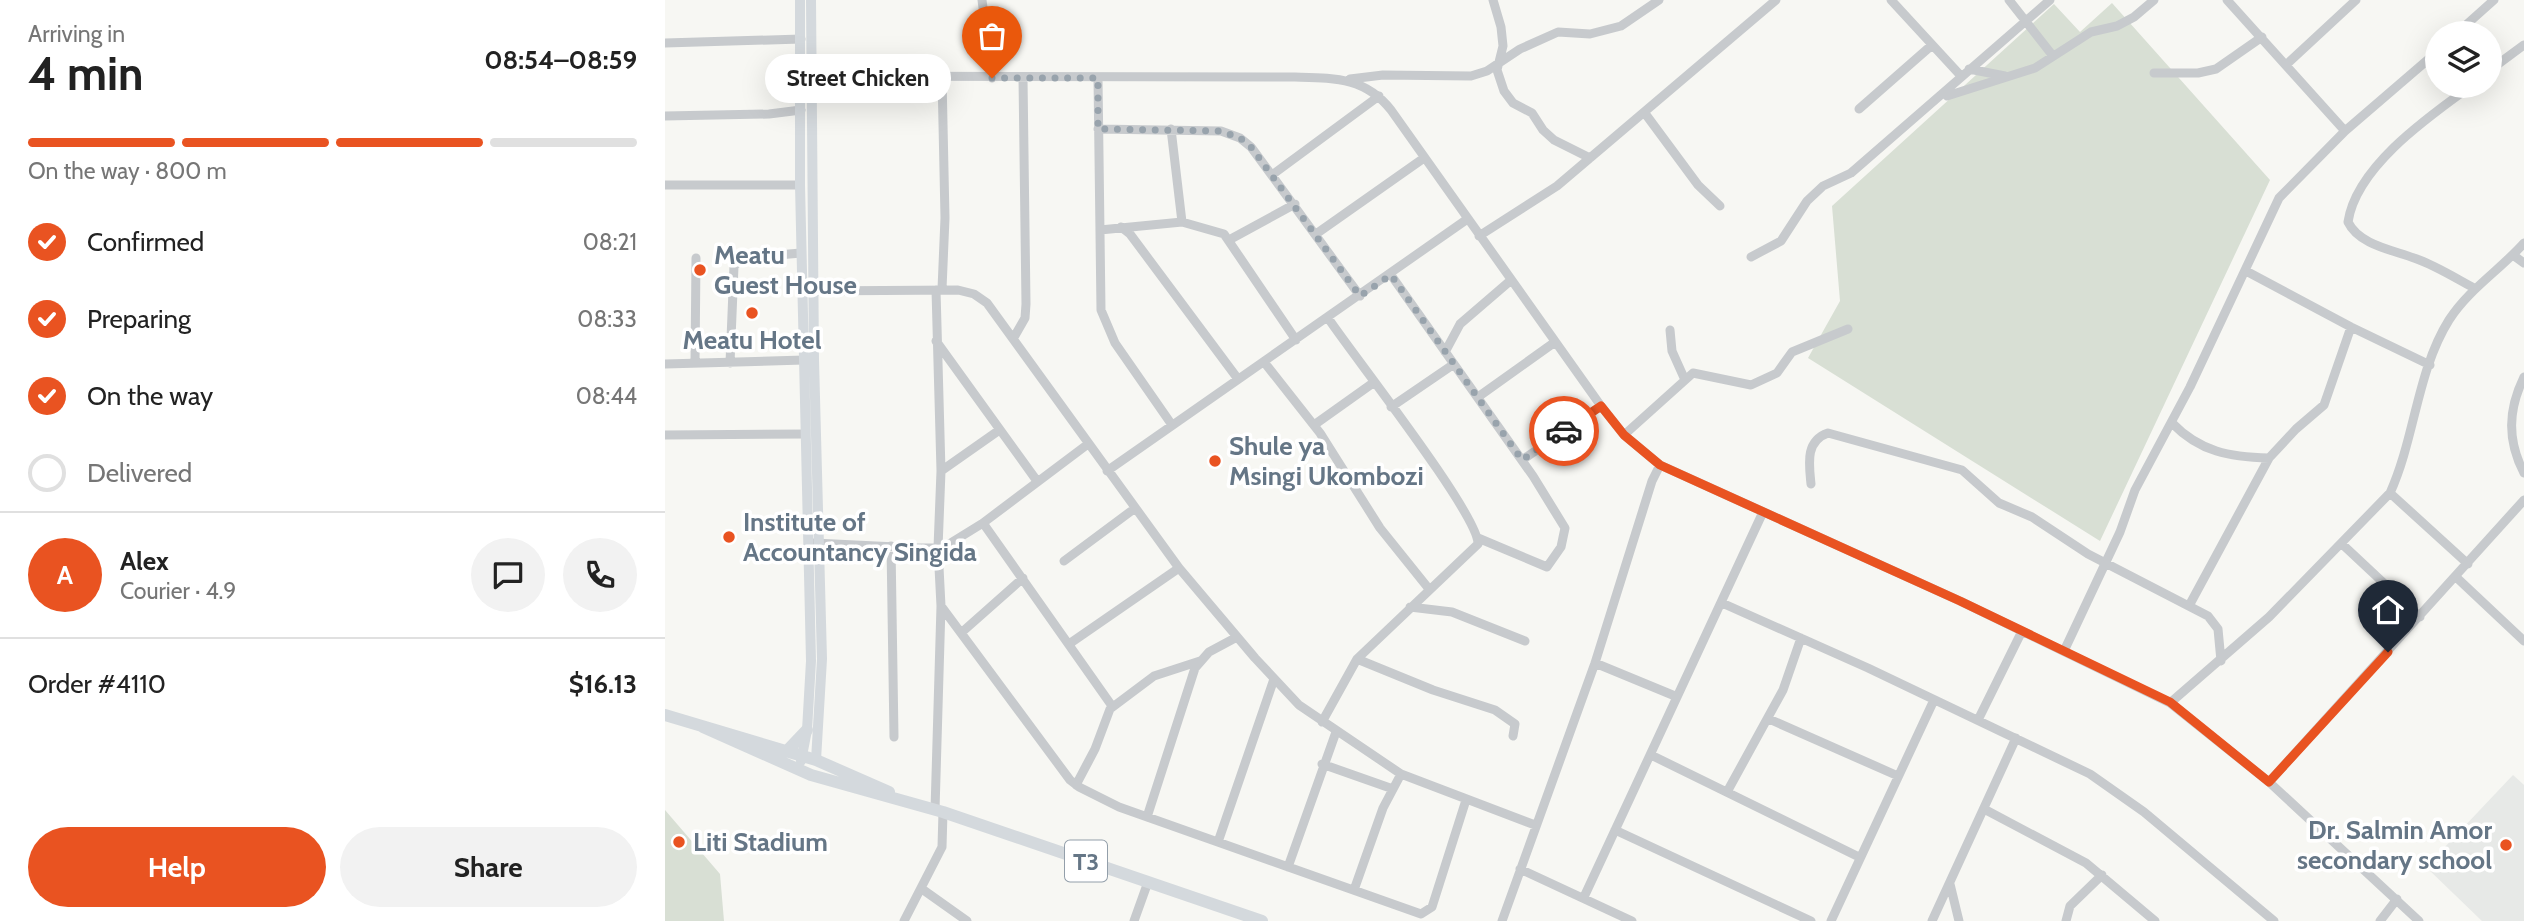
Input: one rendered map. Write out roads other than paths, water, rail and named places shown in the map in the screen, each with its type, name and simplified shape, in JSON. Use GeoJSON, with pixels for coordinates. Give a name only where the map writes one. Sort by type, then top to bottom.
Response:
{"type":"FeatureCollection","features":[{"type":"Feature","properties":{"kind":"highway","name":"T3"},"geometry":{"type":"LineString","coordinates":[[665,715],[743,736],[816,760],[911,803]]}},
{"type":"Feature","properties":{"kind":"highway","name":"T3"},"geometry":{"type":"LineString","coordinates":[[703,727],[797,770],[837,784],[939,811],[1246,918],[1262,921]]}},
{"type":"Feature","properties":{"kind":"highway"},"geometry":{"type":"LineString","coordinates":[[787,751],[807,730]]}},
{"type":"Feature","properties":{"kind":"main road"},"geometry":{"type":"LineString","coordinates":[[800,0],[801,39],[807,76],[801,110],[800,185],[801,253],[808,291],[804,360],[805,434],[822,659],[816,760]]}},
{"type":"Feature","properties":{"kind":"main road"},"geometry":{"type":"LineString","coordinates":[[797,770],[803,757],[807,730],[814,543],[808,291],[807,76],[811,0]]}},
{"type":"Feature","properties":{"kind":"street"},"geometry":{"type":"LineString","coordinates":[[982,0],[992,78]]}},
{"type":"Feature","properties":{"kind":"street"},"geometry":{"type":"LineString","coordinates":[[1493,0],[1503,46],[1498,64],[1502,85],[1513,103],[1532,113],[1542,130],[1554,141],[1590,158]]}},
{"type":"Feature","properties":{"kind":"street"},"geometry":{"type":"LineString","coordinates":[[807,76],[1348,79],[1383,75],[1460,79],[1483,73],[1520,49],[1558,33],[1590,34],[1621,26],[1659,0]]}},
{"type":"Feature","properties":{"kind":"street"},"geometry":{"type":"LineString","coordinates":[[1479,236],[1532,204],[1590,158],[1776,0]]}},
{"type":"Feature","properties":{"kind":"street"},"geometry":{"type":"LineString","coordinates":[[1891,0],[1932,44],[1965,72],[2012,76]]}},
{"type":"Feature","properties":{"kind":"street"},"geometry":{"type":"LineString","coordinates":[[2009,0],[2053,56]]}},
{"type":"Feature","properties":{"kind":"street"},"geometry":{"type":"LineString","coordinates":[[1751,257],[1775,246],[1814,194],[1851,173],[2050,0]]}},
{"type":"Feature","properties":{"kind":"street"},"geometry":{"type":"LineString","coordinates":[[1947,96],[2035,68],[2091,32],[2121,24],[2154,0]]}},
{"type":"Feature","properties":{"kind":"street"},"geometry":{"type":"LineString","coordinates":[[2227,0],[2287,64],[2344,131]]}},
{"type":"Feature","properties":{"kind":"street"},"geometry":{"type":"LineString","coordinates":[[2287,64],[2356,0]]}},
{"type":"Feature","properties":{"kind":"street"},"geometry":{"type":"LineString","coordinates":[[2470,21],[2491,1]]}},
{"type":"Feature","properties":{"kind":"street"},"geometry":{"type":"LineString","coordinates":[[2154,73],[2198,73],[2216,69],[2262,37]]}},
{"type":"Feature","properties":{"kind":"street"},"geometry":{"type":"LineString","coordinates":[[665,43],[801,39]]}},
{"type":"Feature","properties":{"kind":"street"},"geometry":{"type":"LineString","coordinates":[[1859,109],[1932,44]]}},
{"type":"Feature","properties":{"kind":"street"},"geometry":{"type":"LineString","coordinates":[[2502,61],[2524,45]]}},
{"type":"Feature","properties":{"kind":"street"},"geometry":{"type":"LineString","coordinates":[[2064,651],[2106,563],[2135,491],[2172,423],[2279,198],[2344,131],[2425,62]]}},
{"type":"Feature","properties":{"kind":"street"},"geometry":{"type":"LineString","coordinates":[[904,921],[944,840],[939,811],[941,606],[937,548],[941,471],[936,341],[945,218],[942,77]]}},
{"type":"Feature","properties":{"kind":"street"},"geometry":{"type":"LineString","coordinates":[[1013,339],[1025,317],[1026,304],[1023,78]]}},
{"type":"Feature","properties":{"kind":"street"},"geometry":{"type":"LineString","coordinates":[[1098,78],[1101,310],[1105,325],[1172,425]]}},
{"type":"Feature","properties":{"kind":"street"},"geometry":{"type":"LineString","coordinates":[[1348,79],[1379,96],[1601,406],[1624,435],[1660,465],[2170,702],[2269,782],[2419,921]]}},
{"type":"Feature","properties":{"kind":"street"},"geometry":{"type":"LineString","coordinates":[[1272,175],[1379,96]]}},
{"type":"Feature","properties":{"kind":"street"},"geometry":{"type":"LineString","coordinates":[[2457,98],[2370,173],[2350,206],[2348,222],[2357,234],[2372,243],[2415,258],[2474,288]]}},
{"type":"Feature","properties":{"kind":"street"},"geometry":{"type":"LineString","coordinates":[[665,116],[769,114],[801,110]]}},
{"type":"Feature","properties":{"kind":"street"},"geometry":{"type":"LineString","coordinates":[[1644,112],[1698,185],[1720,206]]}},
{"type":"Feature","properties":{"kind":"street"},"geometry":{"type":"LineString","coordinates":[[1098,129],[1221,131],[1240,138],[1251,147],[1360,296]]}},
{"type":"Feature","properties":{"kind":"street"},"geometry":{"type":"LineString","coordinates":[[1171,129],[1182,222]]}},
{"type":"Feature","properties":{"kind":"street"},"geometry":{"type":"LineString","coordinates":[[1316,234],[1424,158]]}},
{"type":"Feature","properties":{"kind":"street"},"geometry":{"type":"LineString","coordinates":[[665,185],[800,185]]}},
{"type":"Feature","properties":{"kind":"street"},"geometry":{"type":"LineString","coordinates":[[1229,240],[1294,204]]}},
{"type":"Feature","properties":{"kind":"street"},"geometry":{"type":"LineString","coordinates":[[1107,471],[1391,275],[1466,220]]}},
{"type":"Feature","properties":{"kind":"street"},"geometry":{"type":"LineString","coordinates":[[1100,230],[1182,222],[1209,227],[1229,240],[1296,340]]}},
{"type":"Feature","properties":{"kind":"street"},"geometry":{"type":"LineString","coordinates":[[1121,227],[1130,234],[1238,379]]}},
{"type":"Feature","properties":{"kind":"street"},"geometry":{"type":"LineString","coordinates":[[2170,702],[2221,660],[2342,544],[2390,493],[2402,467],[2430,365],[2449,321],[2474,288],[2524,243]]}},
{"type":"Feature","properties":{"kind":"street"},"geometry":{"type":"LineString","coordinates":[[730,363],[734,266],[744,258],[801,253]]}},
{"type":"Feature","properties":{"kind":"street"},"geometry":{"type":"LineString","coordinates":[[2513,255],[2524,263]]}},
{"type":"Feature","properties":{"kind":"street"},"geometry":{"type":"LineString","coordinates":[[695,363],[696,258]]}},
{"type":"Feature","properties":{"kind":"street"},"geometry":{"type":"LineString","coordinates":[[2245,271],[2430,365]]}},
{"type":"Feature","properties":{"kind":"street"},"geometry":{"type":"LineString","coordinates":[[1328,318],[1449,487],[1478,538],[1542,566],[1550,565],[1555,559],[1565,528],[1522,460],[1391,275]]}},
{"type":"Feature","properties":{"kind":"street"},"geometry":{"type":"LineString","coordinates":[[1445,352],[1460,324],[1510,281]]}},
{"type":"Feature","properties":{"kind":"street"},"geometry":{"type":"LineString","coordinates":[[808,291],[939,290],[974,294],[987,303],[1134,509],[1179,568],[1274,680],[1322,722],[1401,774],[1535,825]]}},
{"type":"Feature","properties":{"kind":"street"},"geometry":{"type":"LineString","coordinates":[[2190,604],[2269,458],[2296,429],[2325,405],[2351,327]]}},
{"type":"Feature","properties":{"kind":"street"},"geometry":{"type":"LineString","coordinates":[[1624,435],[1696,372],[1751,385],[1777,373],[1792,352],[1847,329]]}},
{"type":"Feature","properties":{"kind":"street"},"geometry":{"type":"LineString","coordinates":[[1670,330],[1672,351],[1685,380]]}},
{"type":"Feature","properties":{"kind":"street"},"geometry":{"type":"LineString","coordinates":[[936,341],[1037,481]]}},
{"type":"Feature","properties":{"kind":"street"},"geometry":{"type":"LineString","coordinates":[[1478,397],[1555,342]]}},
{"type":"Feature","properties":{"kind":"street"},"geometry":{"type":"LineString","coordinates":[[665,364],[804,360]]}},
{"type":"Feature","properties":{"kind":"street"},"geometry":{"type":"LineString","coordinates":[[1264,362],[1314,425],[1375,521],[1429,589]]}},
{"type":"Feature","properties":{"kind":"street"},"geometry":{"type":"LineString","coordinates":[[1391,407],[1454,364]]}},
{"type":"Feature","properties":{"kind":"street"},"geometry":{"type":"LineString","coordinates":[[2524,377],[2512,407],[2511,430],[2524,472]]}},
{"type":"Feature","properties":{"kind":"street"},"geometry":{"type":"LineString","coordinates":[[1314,425],[1373,383]]}},
{"type":"Feature","properties":{"kind":"street"},"geometry":{"type":"LineString","coordinates":[[1522,460],[1601,406]]}},
{"type":"Feature","properties":{"kind":"street"},"geometry":{"type":"LineString","coordinates":[[2172,423],[2193,442],[2208,450],[2238,458],[2269,458]]}},
{"type":"Feature","properties":{"kind":"street"},"geometry":{"type":"LineString","coordinates":[[941,471],[999,430]]}},
{"type":"Feature","properties":{"kind":"street"},"geometry":{"type":"LineString","coordinates":[[665,435],[805,434]]}},
{"type":"Feature","properties":{"kind":"street"},"geometry":{"type":"LineString","coordinates":[[1811,484],[1810,452],[1814,442],[1821,436],[1834,434],[1962,470],[1999,503],[2032,517],[2106,563],[2190,604],[2207,616],[2218,629],[2221,660]]}},
{"type":"Feature","properties":{"kind":"street"},"geometry":{"type":"LineString","coordinates":[[814,543],[937,548],[983,523],[1088,444]]}},
{"type":"Feature","properties":{"kind":"street"},"geometry":{"type":"LineString","coordinates":[[1502,921],[1595,663],[1651,481],[1660,465]]}},
{"type":"Feature","properties":{"kind":"street"},"geometry":{"type":"LineString","coordinates":[[2390,493],[2468,564]]}},
{"type":"Feature","properties":{"kind":"street"},"geometry":{"type":"LineString","coordinates":[[2269,782],[2468,564],[2520,512],[2524,500]]}},
{"type":"Feature","properties":{"kind":"street"},"geometry":{"type":"LineString","coordinates":[[1064,561],[1134,509]]}},
{"type":"Feature","properties":{"kind":"street"},"geometry":{"type":"LineString","coordinates":[[1584,897],[1651,755],[1675,696],[1722,603],[1763,512]]}},
{"type":"Feature","properties":{"kind":"street"},"geometry":{"type":"LineString","coordinates":[[983,523],[1112,706]]}},
{"type":"Feature","properties":{"kind":"street"},"geometry":{"type":"LineString","coordinates":[[1322,722],[1357,659],[1475,548],[1478,538]]}},
{"type":"Feature","properties":{"kind":"street"},"geometry":{"type":"LineString","coordinates":[[2342,544],[2420,617]]}},
{"type":"Feature","properties":{"kind":"street"},"geometry":{"type":"LineString","coordinates":[[891,546],[894,737]]}},
{"type":"Feature","properties":{"kind":"street"},"geometry":{"type":"LineString","coordinates":[[1069,644],[1179,568]]}},
{"type":"Feature","properties":{"kind":"street"},"geometry":{"type":"LineString","coordinates":[[2456,577],[2524,641]]}},
{"type":"Feature","properties":{"kind":"street"},"geometry":{"type":"LineString","coordinates":[[961,633],[1023,578]]}},
{"type":"Feature","properties":{"kind":"street"},"geometry":{"type":"LineString","coordinates":[[1722,603],[2090,774],[2144,812],[2274,921]]}},
{"type":"Feature","properties":{"kind":"street"},"geometry":{"type":"LineString","coordinates":[[941,606],[1076,785],[1102,800],[1147,817],[1421,914],[1432,907],[1466,800]]}},
{"type":"Feature","properties":{"kind":"street"},"geometry":{"type":"LineString","coordinates":[[1410,607],[1440,608],[1525,641]]}},
{"type":"Feature","properties":{"kind":"street"},"geometry":{"type":"LineString","coordinates":[[1978,720],[2022,631]]}},
{"type":"Feature","properties":{"kind":"street"},"geometry":{"type":"LineString","coordinates":[[1076,785],[1112,706],[1154,676],[1200,660],[1237,637]]}},
{"type":"Feature","properties":{"kind":"street"},"geometry":{"type":"LineString","coordinates":[[1727,792],[1769,719],[1801,638]]}},
{"type":"Feature","properties":{"kind":"street"},"geometry":{"type":"LineString","coordinates":[[1357,659],[1433,690],[1503,714],[1515,724],[1513,736]]}},
{"type":"Feature","properties":{"kind":"street"},"geometry":{"type":"LineString","coordinates":[[1147,817],[1200,660]]}},
{"type":"Feature","properties":{"kind":"street"},"geometry":{"type":"LineString","coordinates":[[1595,663],[1675,696]]}},
{"type":"Feature","properties":{"kind":"street"},"geometry":{"type":"LineString","coordinates":[[1218,842],[1274,680]]}},
{"type":"Feature","properties":{"kind":"street"},"geometry":{"type":"LineString","coordinates":[[1831,921],[1934,700]]}},
{"type":"Feature","properties":{"kind":"street"},"geometry":{"type":"LineString","coordinates":[[1769,719],[1898,776]]}},
{"type":"Feature","properties":{"kind":"street"},"geometry":{"type":"LineString","coordinates":[[1287,867],[1322,764],[1336,732]]}},
{"type":"Feature","properties":{"kind":"street"},"geometry":{"type":"LineString","coordinates":[[1932,921],[2016,738]]}},
{"type":"Feature","properties":{"kind":"street"},"geometry":{"type":"LineString","coordinates":[[1651,755],[1859,857]]}},
{"type":"Feature","properties":{"kind":"street"},"geometry":{"type":"LineString","coordinates":[[1322,764],[1393,789]]}},
{"type":"Feature","properties":{"kind":"street"},"geometry":{"type":"LineString","coordinates":[[1354,890],[1401,774]]}},
{"type":"Feature","properties":{"kind":"street"},"geometry":{"type":"LineString","coordinates":[[1984,808],[2072,854],[2102,875],[2155,921]]}},
{"type":"Feature","properties":{"kind":"street"},"geometry":{"type":"LineString","coordinates":[[1615,830],[1811,921]]}},
{"type":"Feature","properties":{"kind":"street"},"geometry":{"type":"LineString","coordinates":[[1520,869],[1632,921]]}},
{"type":"Feature","properties":{"kind":"street"},"geometry":{"type":"LineString","coordinates":[[2066,921],[2073,902],[2102,875]]}},
{"type":"Feature","properties":{"kind":"street"},"geometry":{"type":"LineString","coordinates":[[1134,921],[1148,882]]}},
{"type":"Feature","properties":{"kind":"street"},"geometry":{"type":"LineString","coordinates":[[1950,884],[1959,921]]}},
{"type":"Feature","properties":{"kind":"street"},"geometry":{"type":"LineString","coordinates":[[922,889],[967,921]]}},
{"type":"Feature","properties":{"kind":"street"},"geometry":{"type":"LineString","coordinates":[[2381,921],[2397,899]]}},
{"type":"Feature","properties":{"kind":"place","name":"Street Chicken"},"geometry":{"type":"Point","coordinates":[992,78]}},
{"type":"Feature","properties":{"kind":"place","name":"Meatu Guest House"},"geometry":{"type":"Point","coordinates":[700,270]}},
{"type":"Feature","properties":{"kind":"place","name":"Meatu Hotel"},"geometry":{"type":"Point","coordinates":[752,313]}},
{"type":"Feature","properties":{"kind":"place","name":"Shule ya Msingi Ukombozi"},"geometry":{"type":"Point","coordinates":[1215,461]}},
{"type":"Feature","properties":{"kind":"place","name":"Institute of Accountancy Singida"},"geometry":{"type":"Point","coordinates":[729,537]}},
{"type":"Feature","properties":{"kind":"place","name":"Liti Stadium"},"geometry":{"type":"Point","coordinates":[679,842]}},
{"type":"Feature","properties":{"kind":"place","name":"Dr. Salmin Amor secondary school"},"geometry":{"type":"Point","coordinates":[2506,845]}}]}
